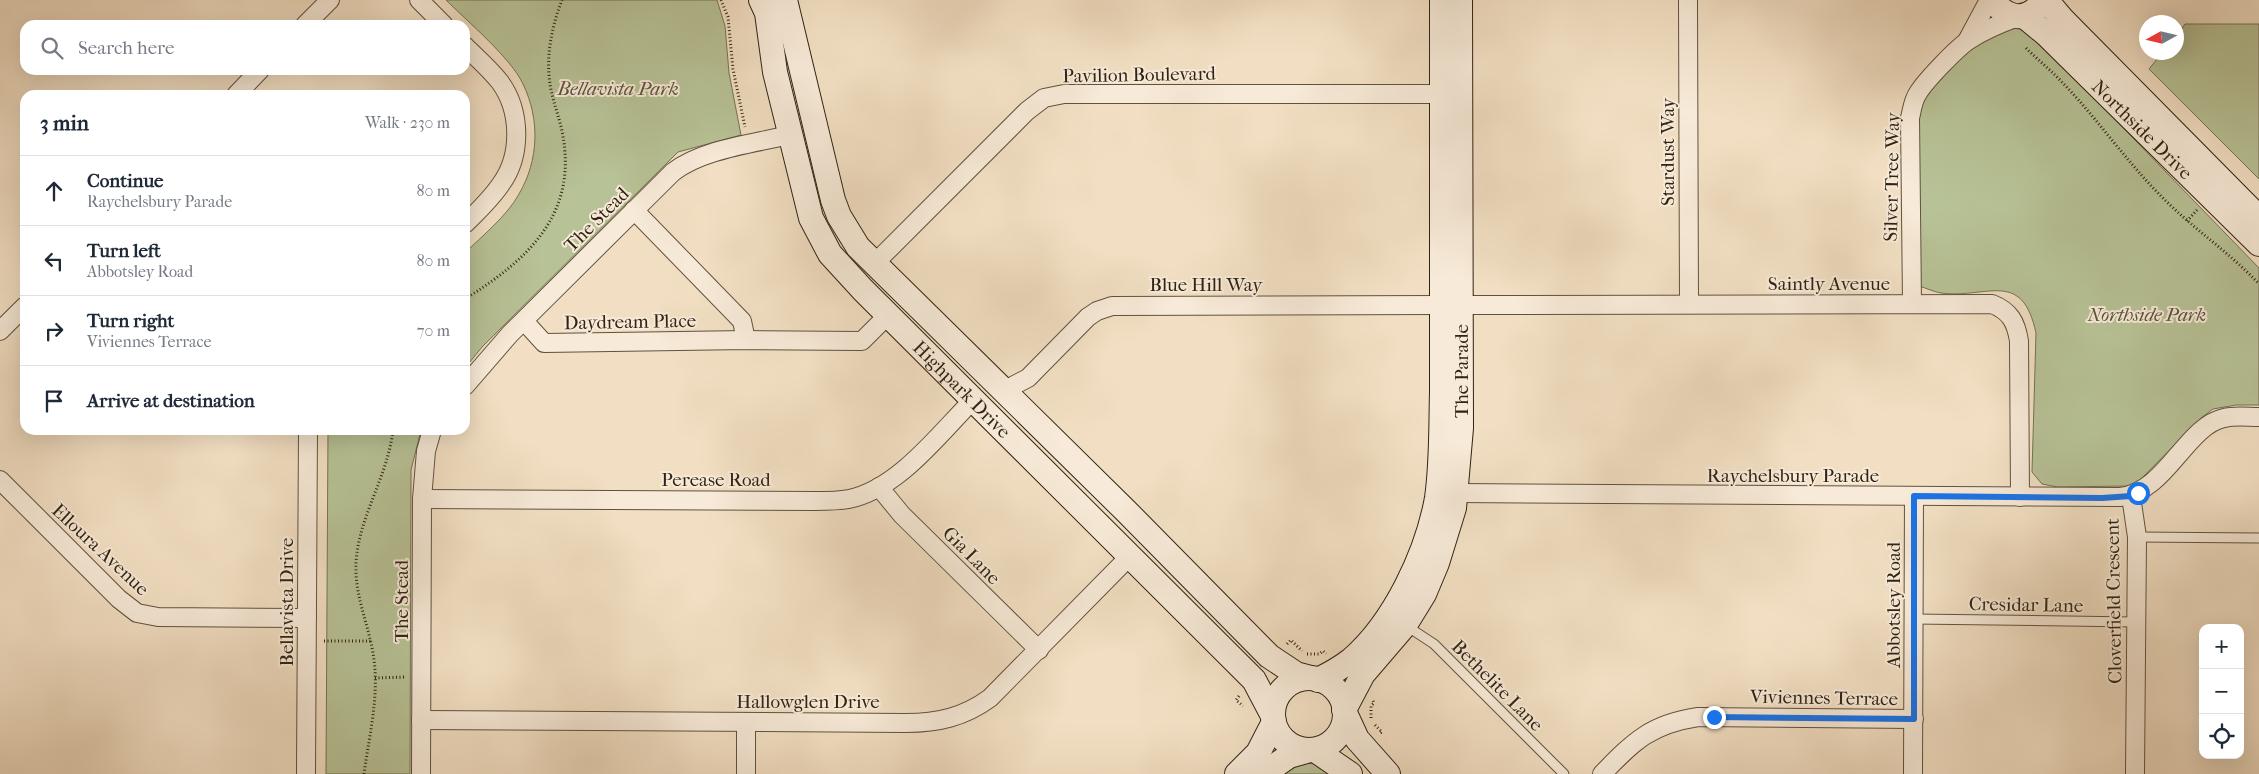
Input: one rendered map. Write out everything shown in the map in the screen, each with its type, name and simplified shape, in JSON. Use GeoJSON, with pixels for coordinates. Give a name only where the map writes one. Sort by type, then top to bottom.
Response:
{"type":"FeatureCollection","features":[{"type":"Feature","properties":{"kind":"street"},"geometry":{"type":"LineString","coordinates":[[310,20],[330,0]]}},
{"type":"Feature","properties":{"kind":"street"},"geometry":{"type":"LineString","coordinates":[[419,0],[439,20]]}},
{"type":"Feature","properties":{"kind":"street","name":"Highpark Drive"},"geometry":{"type":"LineString","coordinates":[[761,0],[767,13],[775,72],[803,194],[819,236],[842,268],[888,315],[1248,674],[1261,693],[1273,719]]}},
{"type":"Feature","properties":{"kind":"street","name":"Highpark Drive"},"geometry":{"type":"LineString","coordinates":[[785,0],[833,200],[847,231],[858,247],[1269,656],[1296,674],[1315,679]]}},
{"type":"Feature","properties":{"kind":"street","name":"The Parade"},"geometry":{"type":"LineString","coordinates":[[1315,679],[1351,660],[1386,618],[1402,594],[1413,572],[1431,524],[1436,499],[1451,305],[1451,94],[1442,0]]}},
{"type":"Feature","properties":{"kind":"street","name":"The Parade"},"geometry":{"type":"LineString","coordinates":[[1451,94],[1460,0]]}},
{"type":"Feature","properties":{"kind":"street","name":"Stardust Way"},"geometry":{"type":"LineString","coordinates":[[1688,0],[1689,304]]}},
{"type":"Feature","properties":{"kind":"street","name":"Silver Tree Way"},"geometry":{"type":"LineString","coordinates":[[1912,304],[1910,118],[1912,107],[1926,83],[1967,41],[1989,0]]}},
{"type":"Feature","properties":{"kind":"street","name":"Northside Drive"},"geometry":{"type":"LineString","coordinates":[[1994,0],[2004,12],[2021,16],[2046,34],[2259,244]]}},
{"type":"Feature","properties":{"kind":"street"},"geometry":{"type":"LineString","coordinates":[[2021,16],[2034,11],[2042,0]]}},
{"type":"Feature","properties":{"kind":"street","name":"Northside Drive"},"geometry":{"type":"LineString","coordinates":[[2046,0],[2090,48],[2259,218]]}},
{"type":"Feature","properties":{"kind":"street","name":"Silver Tree Way"},"geometry":{"type":"LineString","coordinates":[[1967,41],[1994,26],[2021,16]]}},
{"type":"Feature","properties":{"kind":"street"},"geometry":{"type":"LineString","coordinates":[[470,51],[500,83],[514,114],[516,133],[515,151],[510,168],[502,183],[490,199],[470,219]]}},
{"type":"Feature","properties":{"kind":"street"},"geometry":{"type":"LineString","coordinates":[[241,90],[255,75]]}},
{"type":"Feature","properties":{"kind":"street","name":"Pavilion Boulevard"},"geometry":{"type":"LineString","coordinates":[[875,263],[1027,111],[1044,98],[1064,94],[1451,94]]}},
{"type":"Feature","properties":{"kind":"street","name":"The Stead"},"geometry":{"type":"LineString","coordinates":[[470,380],[524,321],[682,164],[702,156],[789,135]]}},
{"type":"Feature","properties":{"kind":"street","name":"Daydream Place"},"geometry":{"type":"LineString","coordinates":[[634,210],[742,321],[746,340]]}},
{"type":"Feature","properties":{"kind":"street","name":"Saintly Avenue"},"geometry":{"type":"LineString","coordinates":[[1451,305],[1992,304],[2014,319],[2017,326],[2020,349],[2020,497]]}},
{"type":"Feature","properties":{"kind":"street","name":"The Parade"},"geometry":{"type":"LineString","coordinates":[[1345,712],[1363,674],[1405,625],[1424,594],[1449,528],[1456,493],[1461,428],[1451,305]]}},
{"type":"Feature","properties":{"kind":"street","name":"Blue Hill Way"},"geometry":{"type":"LineString","coordinates":[[1003,391],[1028,378],[1088,317],[1097,311],[1112,306],[1451,305]]}},
{"type":"Feature","properties":{"kind":"street"},"geometry":{"type":"LineString","coordinates":[[0,331],[20,311]]}},
{"type":"Feature","properties":{"kind":"street","name":"Daydream Place"},"geometry":{"type":"LineString","coordinates":[[524,321],[544,343],[746,340],[862,342],[888,315]]}},
{"type":"Feature","properties":{"kind":"street","name":"Perease Road"},"geometry":{"type":"LineString","coordinates":[[422,499],[850,499],[879,487],[900,473],[973,400]]}},
{"type":"Feature","properties":{"kind":"street","name":"Cloverfield Crescent"},"geometry":{"type":"LineString","coordinates":[[2135,774],[2137,537],[2131,496],[2147,486],[2210,424],[2224,418],[2259,417]]}},
{"type":"Feature","properties":{"kind":"street","name":"Bellavista Drive"},"geometry":{"type":"LineString","coordinates":[[306,774],[308,435]]}},
{"type":"Feature","properties":{"kind":"street","name":"The Stead"},"geometry":{"type":"LineString","coordinates":[[421,774],[422,499],[426,447],[430,435]]}},
{"type":"Feature","properties":{"kind":"street","name":"Elloura Avenue"},"geometry":{"type":"LineString","coordinates":[[0,480],[119,599],[137,613],[158,617],[307,618]]}},
{"type":"Feature","properties":{"kind":"street","name":"Gia Lane"},"geometry":{"type":"LineString","coordinates":[[879,487],[902,515],[1039,650]]}},
{"type":"Feature","properties":{"kind":"street","name":"Raychelsbury Parade"},"geometry":{"type":"LineString","coordinates":[[1456,493],[2102,498],[2131,496]]}},
{"type":"Feature","properties":{"kind":"street","name":"Abbotsley Road"},"geometry":{"type":"LineString","coordinates":[[1913,774],[1914,496]]}},
{"type":"Feature","properties":{"kind":"street","name":"Hallowglen Drive"},"geometry":{"type":"LineString","coordinates":[[421,720],[929,723],[946,720],[976,708],[990,698],[1130,556]]}},
{"type":"Feature","properties":{"kind":"street"},"geometry":{"type":"LineString","coordinates":[[1238,774],[1258,753],[1273,719],[1274,704],[1280,693],[1288,685],[1299,680],[1315,679],[1328,684],[1336,691],[1342,700],[1345,712],[1358,739],[1388,774]]}},
{"type":"Feature","properties":{"kind":"street"},"geometry":{"type":"LineString","coordinates":[[1263,774],[1289,756],[1324,747],[1340,733],[1345,712]]}},
{"type":"Feature","properties":{"kind":"street","name":"Viviennes Terrace"},"geometry":{"type":"LineString","coordinates":[[1602,774],[1642,737],[1668,723],[1683,719],[1698,717],[1914,719]]}},
{"type":"Feature","properties":{"kind":"street"},"geometry":{"type":"LineString","coordinates":[[1273,719],[1279,734],[1287,743],[1298,749],[1312,750],[1350,774]]}},
{"type":"Feature","properties":{"kind":"street"},"geometry":{"type":"LineString","coordinates":[[746,722],[746,774]]}},
{"type":"Feature","properties":{"kind":"lane"},"geometry":{"type":"LineString","coordinates":[[2137,537],[2259,538]]}},
{"type":"Feature","properties":{"kind":"lane","name":"Cresidar Lane"},"geometry":{"type":"LineString","coordinates":[[1914,619],[2136,622]]}},
{"type":"Feature","properties":{"kind":"lane","name":"Bethelite Lane"},"geometry":{"type":"LineString","coordinates":[[1405,625],[1434,644],[1564,774]]}},
{"type":"Feature","properties":{"kind":"path"},"geometry":{"type":"LineString","coordinates":[[470,296],[511,268],[527,253],[548,226],[561,199],[565,157],[562,132],[551,90],[548,67],[551,34],[562,0]]}},
{"type":"Feature","properties":{"kind":"path"},"geometry":{"type":"LineString","coordinates":[[721,0],[728,17],[732,69],[749,145]]}},
{"type":"Feature","properties":{"kind":"path"},"geometry":{"type":"LineString","coordinates":[[2026,48],[2057,76],[2128,162],[2165,200],[2187,221],[2229,255],[2259,284]]}},
{"type":"Feature","properties":{"kind":"path"},"geometry":{"type":"LineString","coordinates":[[364,774],[375,678],[371,641],[357,584],[356,562],[361,535],[386,465],[392,435]]}},
{"type":"Feature","properties":{"kind":"path"},"geometry":{"type":"LineString","coordinates":[[307,642],[371,641]]}},
{"type":"Feature","properties":{"kind":"path"},"geometry":{"type":"LineString","coordinates":[[375,678],[422,677]]}},
{"type":"Feature","properties":{"kind":"green space","name":"Bellavista Park"},"geometry":{"type":"Polygon","coordinates":[[[446,0],[717,0],[725,26],[729,73],[741,135],[678,152],[482,347],[470,362],[470,248],[501,218],[519,194],[526,181],[534,153],[535,139],[529,97],[523,84],[509,63],[470,23],[470,20],[467,20],[446,0]]]}},
{"type":"Feature","properties":{"kind":"green space"},"geometry":{"type":"Polygon","coordinates":[[[2259,24],[2259,179],[2149,69],[2156,60],[2184,60],[2184,25],[2259,24]]]}},
{"type":"Feature","properties":{"kind":"green space","name":"Northside Park"},"geometry":{"type":"Polygon","coordinates":[[[2017,26],[2041,43],[2259,268],[2259,405],[2236,405],[2213,409],[2201,418],[2139,481],[2128,486],[2058,487],[2042,484],[2032,472],[2036,333],[2030,313],[2022,300],[2012,293],[2000,291],[1958,294],[1941,293],[1919,286],[1917,115],[1926,90],[1980,40],[2017,26]]]}},
{"type":"Feature","properties":{"kind":"green space"},"geometry":{"type":"Polygon","coordinates":[[[328,435],[420,435],[411,470],[410,774],[326,774],[328,435]]]}},
{"type":"Feature","properties":{"kind":"green space"},"geometry":{"type":"Polygon","coordinates":[[[1304,763],[1318,764],[1335,774],[1279,774],[1292,766],[1304,763]]]}},
{"type":"Feature","properties":{"kind":"route"},"geometry":{"type":"LineString","coordinates":[[1714,717],[1914,719],[1914,496],[2102,498],[2131,496],[2138,493]]}}]}
